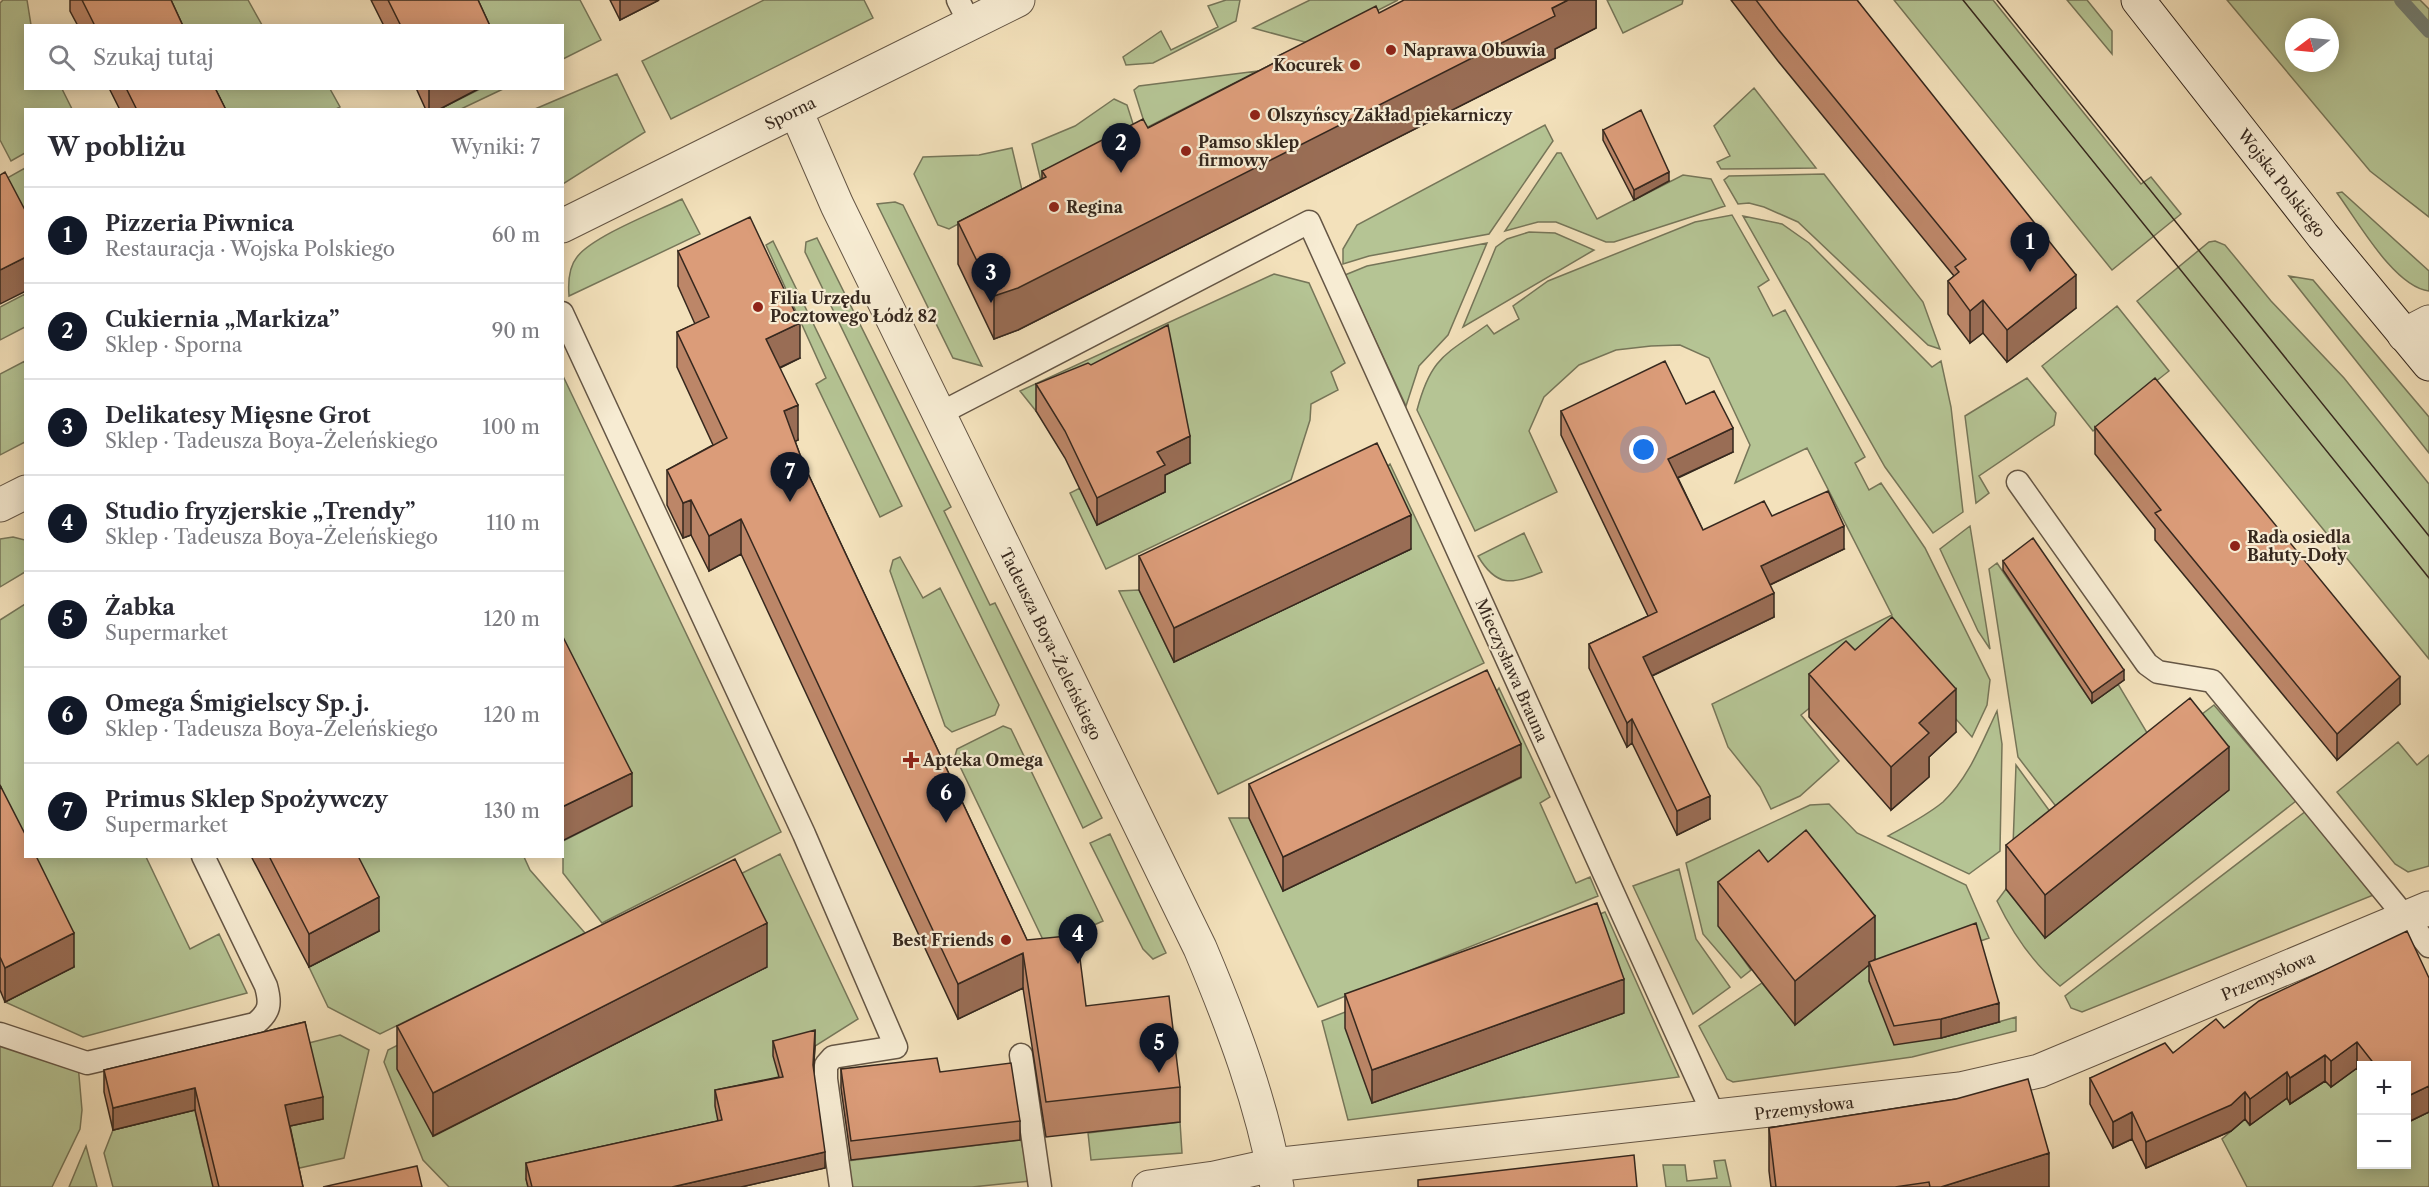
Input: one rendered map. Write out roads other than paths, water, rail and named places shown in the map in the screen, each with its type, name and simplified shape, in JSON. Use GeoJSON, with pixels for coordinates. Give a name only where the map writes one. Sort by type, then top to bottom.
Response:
{"type":"FeatureCollection","features":[{"type":"Feature","properties":{"kind":"street","name":"Sporna"},"geometry":{"type":"LineString","coordinates":[[564,225],[796,111],[964,12],[1018,0]]}},
{"type":"Feature","properties":{"kind":"street","name":"Wojska Polskiego"},"geometry":{"type":"LineString","coordinates":[[2138,0],[2416,328],[2429,364]]}},
{"type":"Feature","properties":{"kind":"street","name":"Tadeusza Boya-Żeleńskiego"},"geometry":{"type":"LineString","coordinates":[[796,111],[837,205],[1200,948],[1235,1030],[1254,1084],[1275,1176]]}},
{"type":"Feature","properties":{"kind":"street"},"geometry":{"type":"LineString","coordinates":[[0,504],[24,493]]}},
{"type":"Feature","properties":{"kind":"street","name":"Przemysłowa"},"geometry":{"type":"LineString","coordinates":[[1149,1187],[1214,1178],[1275,1176],[1715,1118],[1960,1089],[2039,1071],[2418,913]]}},
{"type":"Feature","properties":{"kind":"lane","name":"Mieczysława Brauna"},"geometry":{"type":"LineString","coordinates":[[939,414],[1309,222],[1715,1118]]}},
{"type":"Feature","properties":{"kind":"lane"},"geometry":{"type":"LineString","coordinates":[[564,317],[804,834],[896,1047],[833,1057],[826,1065],[841,1187]]}},
{"type":"Feature","properties":{"kind":"lane"},"geometry":{"type":"LineString","coordinates":[[2018,482],[2147,664],[2158,672],[2212,681],[2418,913],[2429,946]]}},
{"type":"Feature","properties":{"kind":"lane"},"geometry":{"type":"LineString","coordinates":[[0,1034],[87,1063],[255,1024],[266,1015],[270,1001],[266,986],[204,858]]}},
{"type":"Feature","properties":{"kind":"lane"},"geometry":{"type":"LineString","coordinates":[[1021,1056],[1040,1187]]}},
{"type":"Feature","properties":{"kind":"waterway"},"geometry":{"type":"LineString","coordinates":[[2401,0],[2429,31]]}},
{"type":"Feature","properties":{"kind":"tram line"},"geometry":{"type":"LineString","coordinates":[[1963,0],[2429,578]]}},
{"type":"Feature","properties":{"kind":"tram line"},"geometry":{"type":"LineString","coordinates":[[1997,0],[2429,536]]}},
{"type":"Feature","properties":{"kind":"place","name":"Naprawa Obuwia"},"geometry":{"type":"Point","coordinates":[1391,50]}},
{"type":"Feature","properties":{"kind":"place","name":"Kocurek"},"geometry":{"type":"Point","coordinates":[1355,65]}},
{"type":"Feature","properties":{"kind":"place","name":"Olszyńscy Zakład piekarniczy"},"geometry":{"type":"Point","coordinates":[1255,115]}},
{"type":"Feature","properties":{"kind":"place","name":"Pamso sklep firmowy"},"geometry":{"type":"Point","coordinates":[1186,151]}},
{"type":"Feature","properties":{"kind":"place","name":"Cukiernia „Markiza”"},"geometry":{"type":"Point","coordinates":[1121,173]}},
{"type":"Feature","properties":{"kind":"place","name":"Regina"},"geometry":{"type":"Point","coordinates":[1054,207]}},
{"type":"Feature","properties":{"kind":"place","name":"Pizzeria Piwnica"},"geometry":{"type":"Point","coordinates":[2030,272]}},
{"type":"Feature","properties":{"kind":"place","name":"Delikatesy Mięsne Grot"},"geometry":{"type":"Point","coordinates":[991,303]}},
{"type":"Feature","properties":{"kind":"place","name":"Filia Urzędu Pocztowego Łódź 82"},"geometry":{"type":"Point","coordinates":[758,307]}},
{"type":"Feature","properties":{"kind":"place","name":"Primus Sklep Spożywczy"},"geometry":{"type":"Point","coordinates":[790,502]}},
{"type":"Feature","properties":{"kind":"place","name":"Rada osiedla Bałuty-Doły"},"geometry":{"type":"Point","coordinates":[2235,546]}},
{"type":"Feature","properties":{"kind":"place","name":"Apteka Omega"},"geometry":{"type":"Point","coordinates":[911,760]}},
{"type":"Feature","properties":{"kind":"place","name":"Omega Śmigielscy Sp. j."},"geometry":{"type":"Point","coordinates":[946,823]}},
{"type":"Feature","properties":{"kind":"place","name":"Best Friends"},"geometry":{"type":"Point","coordinates":[1006,940]}},
{"type":"Feature","properties":{"kind":"place","name":"Studio fryzjerskie „Trendy”"},"geometry":{"type":"Point","coordinates":[1078,964]}},
{"type":"Feature","properties":{"kind":"place","name":"Żabka"},"geometry":{"type":"Point","coordinates":[1159,1073]}}]}
